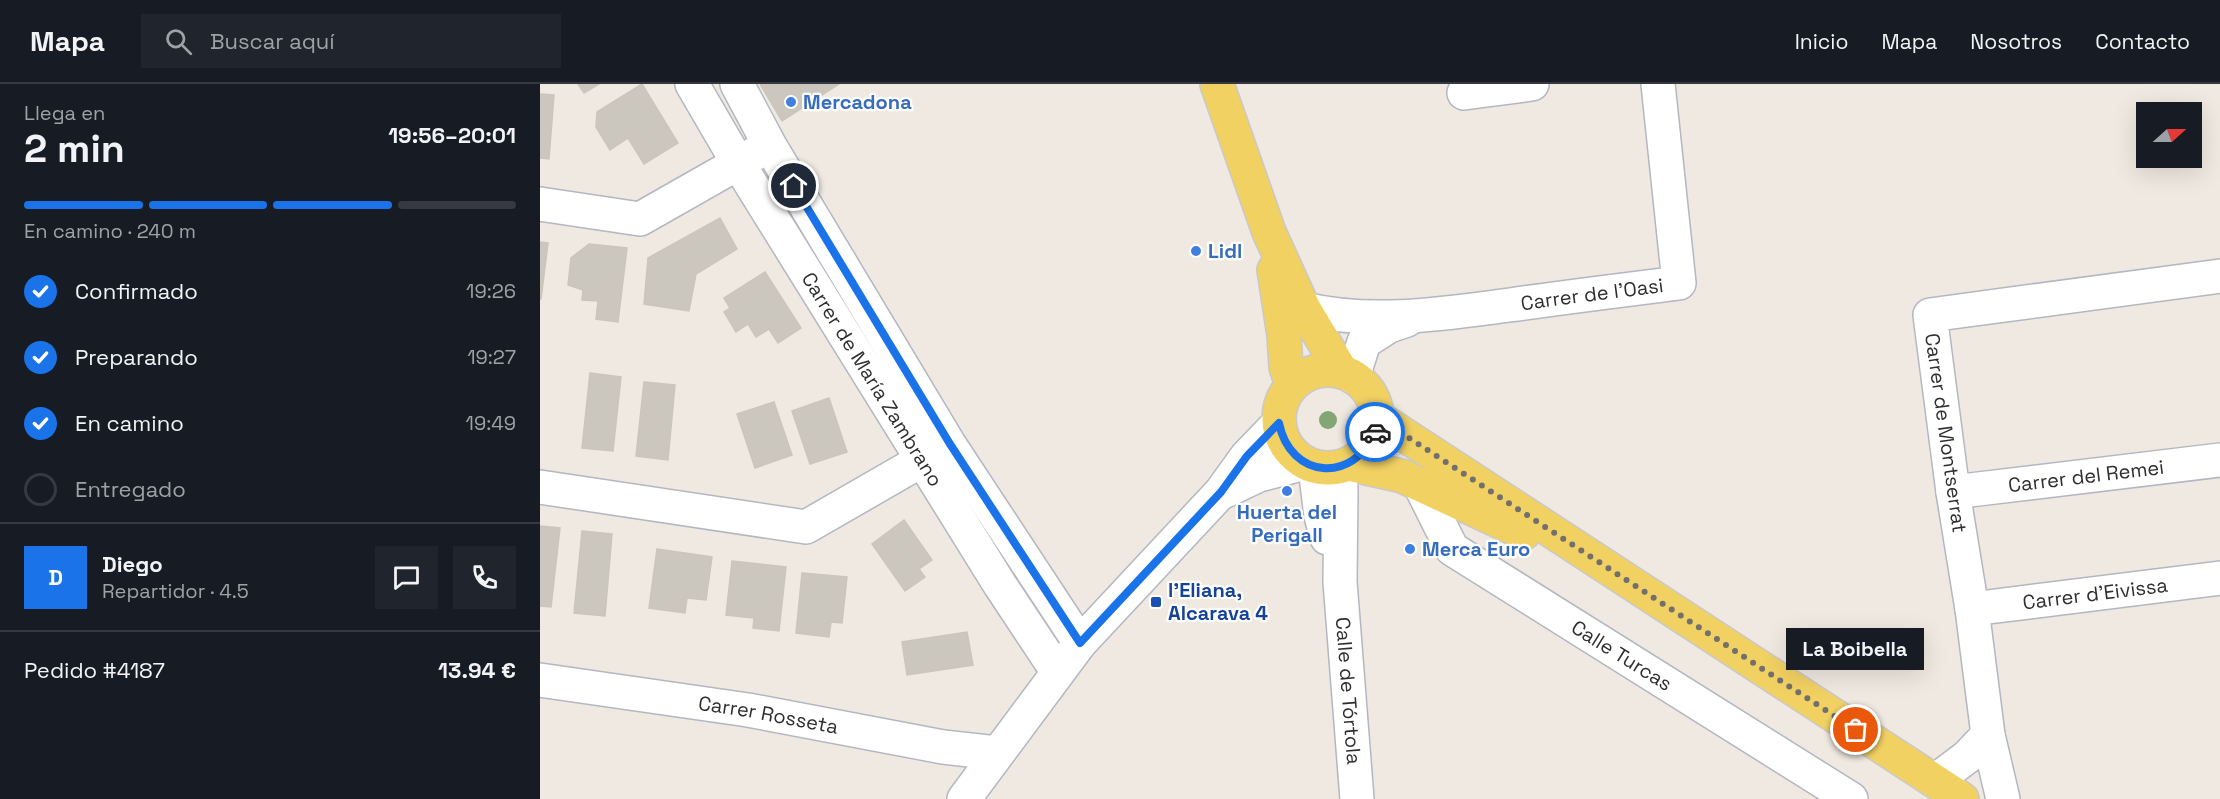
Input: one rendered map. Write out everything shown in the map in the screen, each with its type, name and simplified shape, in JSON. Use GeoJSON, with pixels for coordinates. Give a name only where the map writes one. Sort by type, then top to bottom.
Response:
{"type":"FeatureCollection","features":[{"type":"Feature","properties":{"kind":"main road"},"geometry":{"type":"LineString","coordinates":[[1216,84],[1269,232],[1304,309],[1348,375]]}},
{"type":"Feature","properties":{"kind":"main road"},"geometry":{"type":"LineString","coordinates":[[1269,232],[1284,335],[1286,367],[1292,385]]}},
{"type":"Feature","properties":{"kind":"main road"},"geometry":{"type":"LineString","coordinates":[[1327,465],[1360,456],[1370,445],[1377,417],[1373,401],[1365,387],[1348,375],[1329,370],[1316,371],[1303,377],[1292,385],[1281,403],[1279,423],[1281,435],[1295,456],[1327,465],[1402,476],[1621,578]]}},
{"type":"Feature","properties":{"kind":"main road"},"geometry":{"type":"LineString","coordinates":[[1377,417],[1962,799]]}},
{"type":"Feature","properties":{"kind":"street","name":"Carrer de María Zambrano"},"geometry":{"type":"LineString","coordinates":[[692,84],[738,163],[936,452],[1080,643]]}},
{"type":"Feature","properties":{"kind":"street","name":"Carrer de María Zambrano"},"geometry":{"type":"LineString","coordinates":[[737,84],[936,452],[1000,585],[1057,671]]}},
{"type":"Feature","properties":{"kind":"street"},"geometry":{"type":"LineString","coordinates":[[1464,93],[1532,84]]}},
{"type":"Feature","properties":{"kind":"street","name":"Carrer de l'Oasi"},"geometry":{"type":"LineString","coordinates":[[1304,309],[1325,314],[1414,318],[1679,283],[1658,84]]}},
{"type":"Feature","properties":{"kind":"street"},"geometry":{"type":"LineString","coordinates":[[540,204],[640,219],[770,146]]}},
{"type":"Feature","properties":{"kind":"street","name":"Carrer de Montserrat"},"geometry":{"type":"LineString","coordinates":[[2003,799],[1988,735],[1930,315],[2220,276]]}},
{"type":"Feature","properties":{"kind":"street","name":"Carrer de l'Oasi"},"geometry":{"type":"LineString","coordinates":[[1348,375],[1364,342],[1389,326],[1414,318]]}},
{"type":"Feature","properties":{"kind":"street"},"geometry":{"type":"LineString","coordinates":[[964,799],[1080,643],[1221,492],[1247,456],[1279,423]]}},
{"type":"Feature","properties":{"kind":"street"},"geometry":{"type":"LineString","coordinates":[[540,487],[806,527],[936,452]]}},
{"type":"Feature","properties":{"kind":"street","name":"Carrer del Remei"},"geometry":{"type":"LineString","coordinates":[[1953,492],[2220,460]]}},
{"type":"Feature","properties":{"kind":"street"},"geometry":{"type":"LineString","coordinates":[[1221,492],[1259,475],[1327,465]]}},
{"type":"Feature","properties":{"kind":"street","name":"Calle de Tórtola"},"geometry":{"type":"LineString","coordinates":[[1327,465],[1320,516],[1340,582],[1358,799]]}},
{"type":"Feature","properties":{"kind":"street","name":"Calle Turcas"},"geometry":{"type":"LineString","coordinates":[[1420,485],[1452,549],[1851,799]]}},
{"type":"Feature","properties":{"kind":"street","name":"Carrer d'Eivissa"},"geometry":{"type":"LineString","coordinates":[[1972,609],[2220,578]]}},
{"type":"Feature","properties":{"kind":"street","name":"Carrer Rosseta"},"geometry":{"type":"LineString","coordinates":[[540,680],[748,710],[943,747],[997,753]]}},
{"type":"Feature","properties":{"kind":"street"},"geometry":{"type":"LineString","coordinates":[[1935,781],[1967,757],[1988,735]]}},
{"type":"Feature","properties":{"kind":"building"},"geometry":{"type":"Polygon","coordinates":[[[578,84],[599,84],[584,93],[578,84]]]}},
{"type":"Feature","properties":{"kind":"building"},"geometry":{"type":"Polygon","coordinates":[[[642,84],[678,143],[644,164],[628,138],[610,150],[596,127],[597,112],[642,84]]]}},
{"type":"Feature","properties":{"kind":"building","name":"Mercadona"},"geometry":{"type":"Polygon","coordinates":[[[760,84],[839,84],[782,121],[760,84]]]}},
{"type":"Feature","properties":{"kind":"building"},"geometry":{"type":"Polygon","coordinates":[[[540,94],[554,95],[549,159],[540,158],[540,94]]]}},
{"type":"Feature","properties":{"kind":"building"},"geometry":{"type":"Polygon","coordinates":[[[720,218],[737,249],[696,274],[689,311],[644,304],[648,258],[720,218]]]}},
{"type":"Feature","properties":{"kind":"building"},"geometry":{"type":"Polygon","coordinates":[[[540,242],[548,243],[541,299],[540,299],[540,242]]]}},
{"type":"Feature","properties":{"kind":"building"},"geometry":{"type":"Polygon","coordinates":[[[589,244],[627,248],[618,322],[596,319],[598,301],[582,300],[583,290],[568,285],[571,258],[589,244]]]}},
{"type":"Feature","properties":{"kind":"building"},"geometry":{"type":"Polygon","coordinates":[[[765,272],[801,328],[778,343],[769,329],[756,337],[748,324],[736,332],[724,312],[730,308],[724,298],[765,272]]]}},
{"type":"Feature","properties":{"kind":"building"},"geometry":{"type":"Polygon","coordinates":[[[590,373],[621,377],[613,451],[582,448],[590,373]]]}},
{"type":"Feature","properties":{"kind":"building"},"geometry":{"type":"Polygon","coordinates":[[[644,382],[675,385],[668,460],[636,456],[644,382]]]}},
{"type":"Feature","properties":{"kind":"building"},"geometry":{"type":"Polygon","coordinates":[[[829,398],[847,452],[810,464],[792,411],[829,398]]]}},
{"type":"Feature","properties":{"kind":"building"},"geometry":{"type":"Polygon","coordinates":[[[774,402],[792,455],[755,468],[737,414],[774,402]]]}},
{"type":"Feature","properties":{"kind":"building"},"geometry":{"type":"Polygon","coordinates":[[[904,520],[932,560],[919,569],[925,577],[905,591],[872,544],[904,520]]]}},
{"type":"Feature","properties":{"kind":"building"},"geometry":{"type":"Polygon","coordinates":[[[540,526],[560,528],[551,607],[540,606],[540,526]]]}},
{"type":"Feature","properties":{"kind":"building"},"geometry":{"type":"Polygon","coordinates":[[[582,531],[612,534],[605,616],[574,613],[582,531]]]}},
{"type":"Feature","properties":{"kind":"building"},"geometry":{"type":"Polygon","coordinates":[[[657,549],[712,557],[706,600],[687,598],[685,613],[649,608],[657,549]]]}},
{"type":"Feature","properties":{"kind":"building"},"geometry":{"type":"Polygon","coordinates":[[[732,561],[786,567],[779,631],[753,628],[754,618],[726,615],[732,561]]]}},
{"type":"Feature","properties":{"kind":"building"},"geometry":{"type":"Polygon","coordinates":[[[802,573],[847,577],[842,623],[831,622],[829,637],[796,633],[802,573]]]}},
{"type":"Feature","properties":{"kind":"building"},"geometry":{"type":"Polygon","coordinates":[[[967,632],[973,665],[907,675],[902,642],[967,632]]]}},
{"type":"Feature","properties":{"kind":"way so far"},"geometry":{"type":"LineString","coordinates":[[1375,432],[1377,417],[1856,730]]}},
{"type":"Feature","properties":{"kind":"place","name":"Mercadona"},"geometry":{"type":"Point","coordinates":[791,102]}},
{"type":"Feature","properties":{"kind":"place","name":"Lidl"},"geometry":{"type":"Point","coordinates":[1196,251]}},
{"type":"Feature","properties":{"kind":"place","name":"Huerta del Perigall"},"geometry":{"type":"Point","coordinates":[1287,491]}},
{"type":"Feature","properties":{"kind":"place","name":"Merca Euro"},"geometry":{"type":"Point","coordinates":[1410,549]}},
{"type":"Feature","properties":{"kind":"place","name":"l'Eliana, Alcarava 4"},"geometry":{"type":"Point","coordinates":[1156,602]}},
{"type":"Feature","properties":{"kind":"place","name":"La Boibella"},"geometry":{"type":"Point","coordinates":[1856,730]}},
{"type":"Feature","properties":{"kind":"route"},"geometry":{"type":"LineString","coordinates":[[794,186],[950,444],[1080,643],[1221,492],[1247,456],[1279,423],[1281,435],[1295,456],[1305,463],[1327,468],[1340,467],[1360,456],[1370,445],[1375,432]]}}]}
